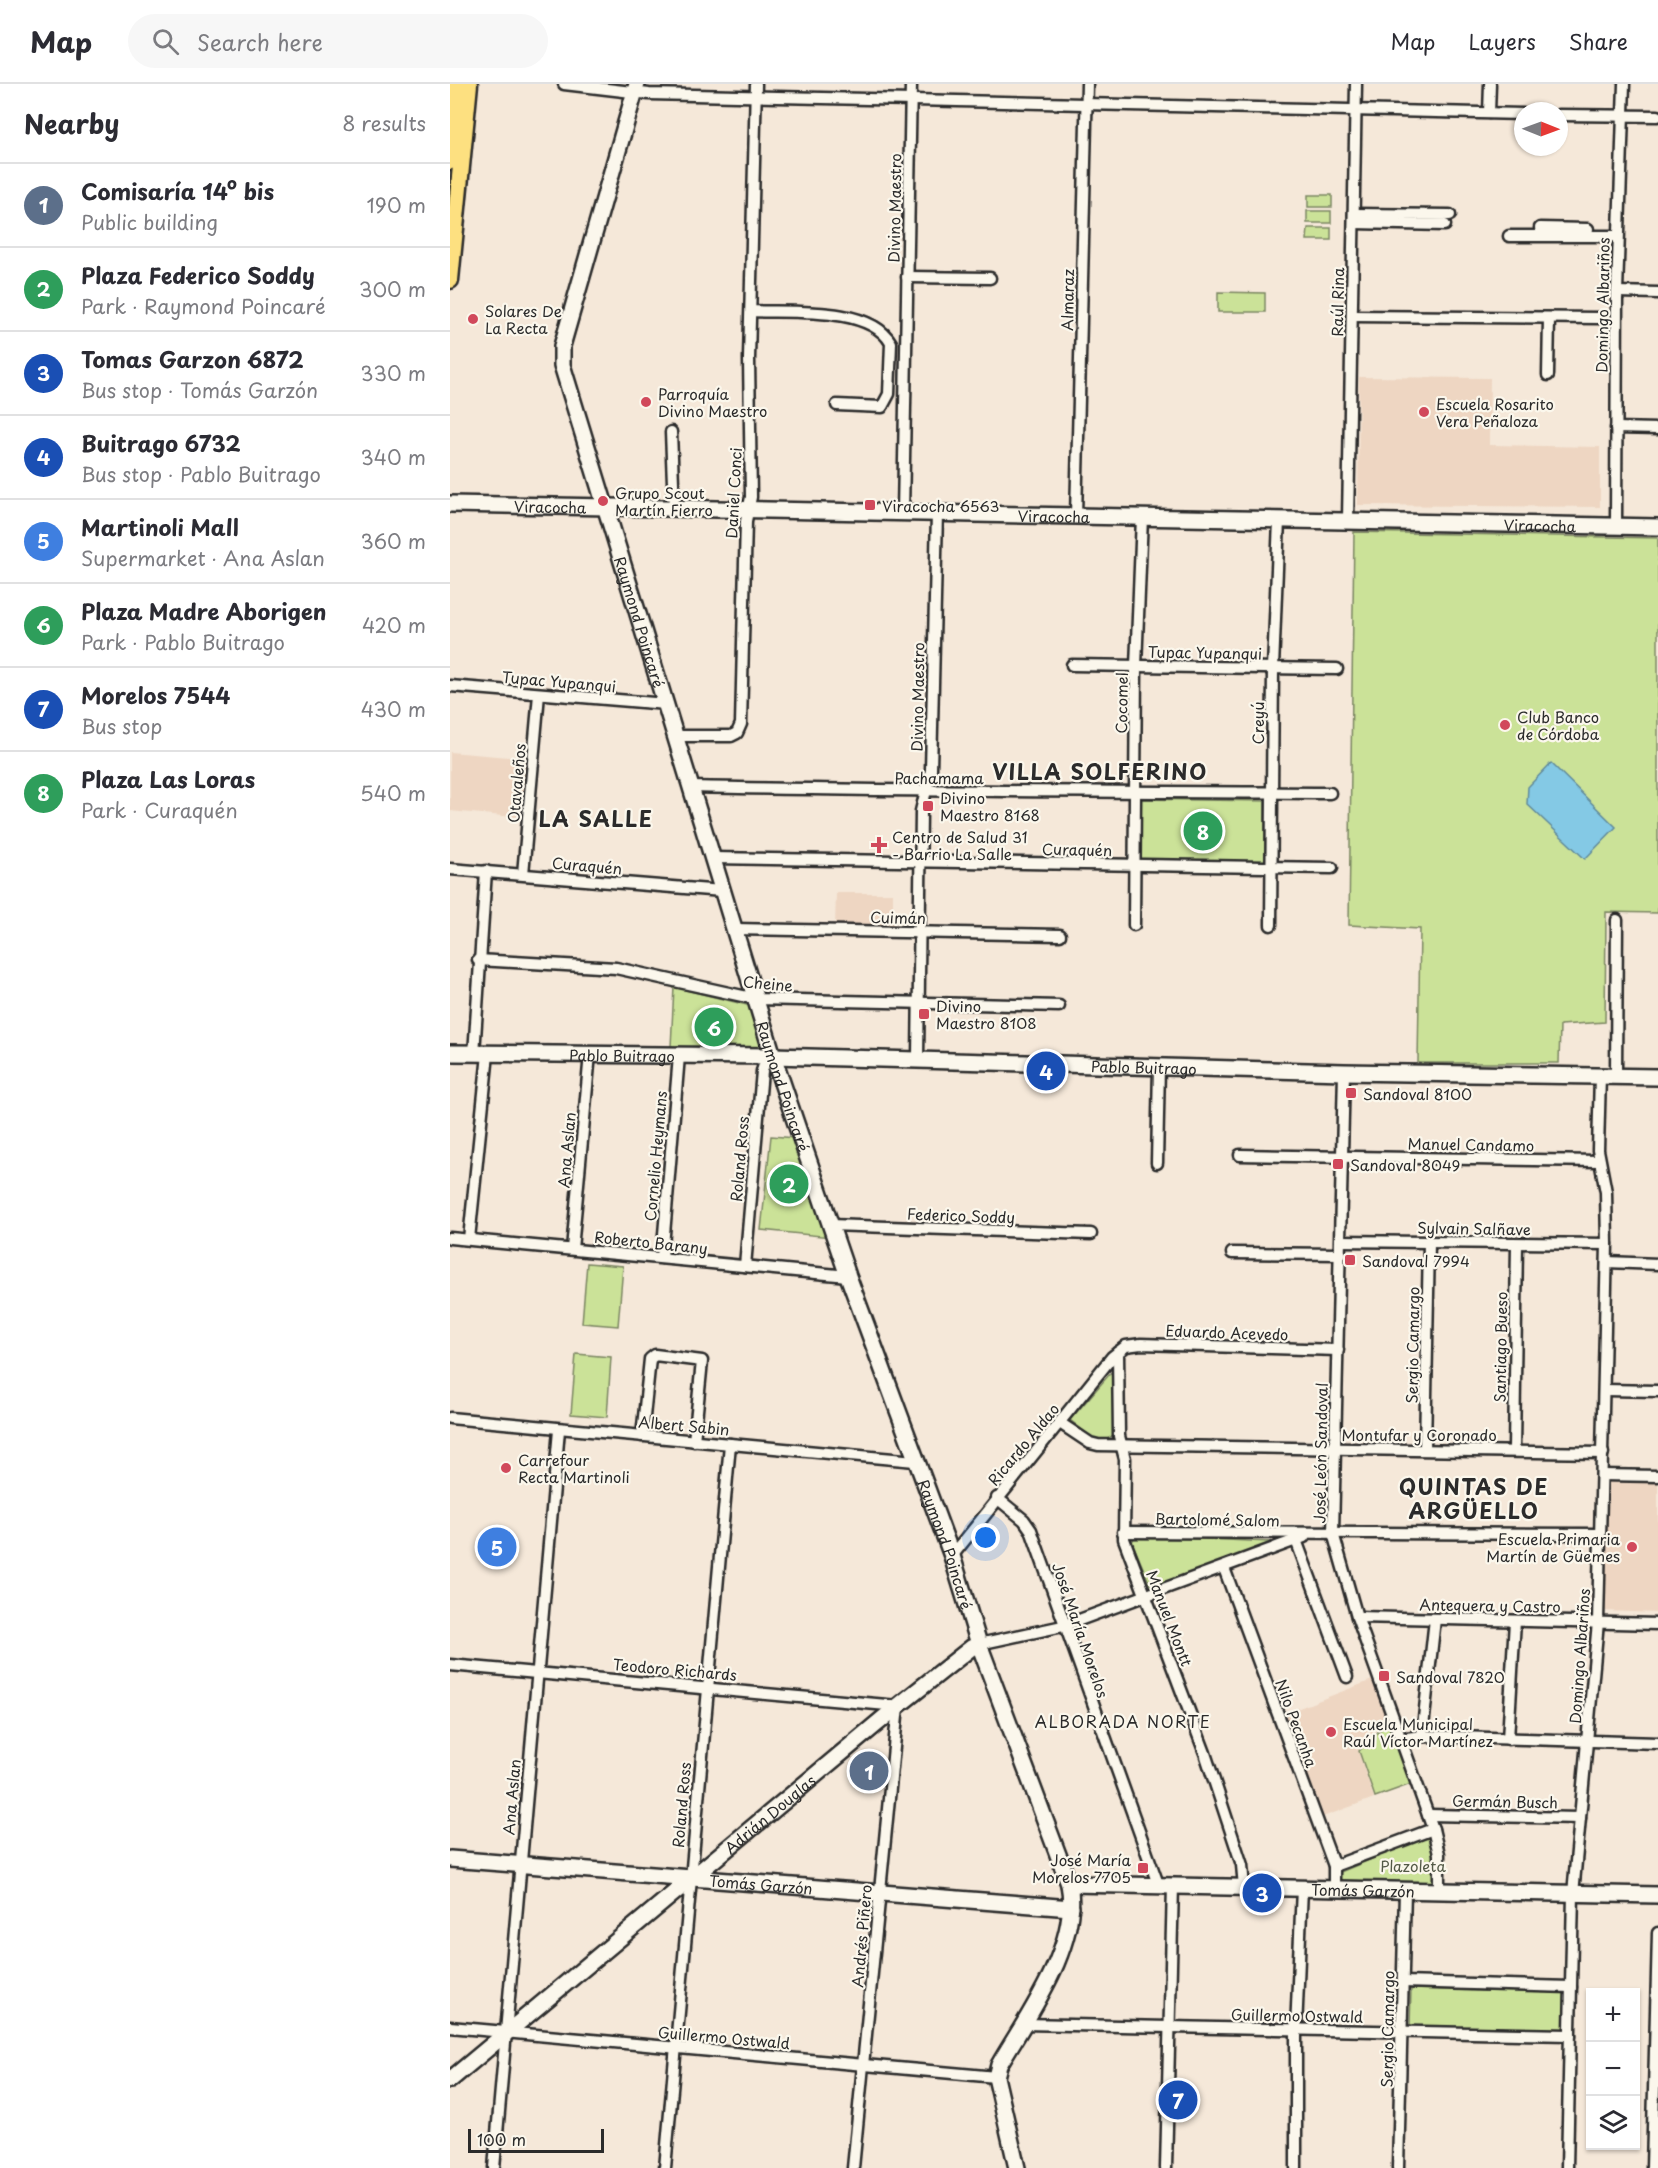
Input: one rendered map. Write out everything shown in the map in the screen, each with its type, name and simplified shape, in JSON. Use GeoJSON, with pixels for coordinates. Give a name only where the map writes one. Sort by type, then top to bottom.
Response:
{"type":"FeatureCollection","features":[{"type":"Feature","properties":{"kind":"main road"},"geometry":{"type":"LineString","coordinates":[[450,168],[456,84]]}},
{"type":"Feature","properties":{"kind":"main road"},"geometry":{"type":"LineString","coordinates":[[464,84],[462,109],[465,126]]}},
{"type":"Feature","properties":{"kind":"main road"},"geometry":{"type":"LineString","coordinates":[[450,280],[469,84]]}},
{"type":"Feature","properties":{"kind":"main road","name":"Raymond Poincaré"},"geometry":{"type":"LineString","coordinates":[[636,88],[561,355],[756,999],[770,1056],[915,1461],[952,1556],[979,1644],[1069,1884],[1071,1908],[1065,1944],[999,2065],[996,2077]]}},
{"type":"Feature","properties":{"kind":"main road","name":"Viracocha"},"geometry":{"type":"LineString","coordinates":[[450,504],[1658,526]]}},
{"type":"Feature","properties":{"kind":"main road","name":"Pablo Buitrago"},"geometry":{"type":"LineString","coordinates":[[450,1053],[770,1056],[1344,1072],[1658,1077]]}},
{"type":"Feature","properties":{"kind":"main road","name":"Adrián Douglas"},"geometry":{"type":"LineString","coordinates":[[450,2080],[897,1706],[979,1644]]}},
{"type":"Feature","properties":{"kind":"main road","name":"Tomás Garzón"},"geometry":{"type":"LineString","coordinates":[[450,1859],[880,1895],[1071,1908]]}},
{"type":"Feature","properties":{"kind":"main road","name":"Tomás Garzón"},"geometry":{"type":"LineString","coordinates":[[1069,1884],[1658,1895]]}},
{"type":"Feature","properties":{"kind":"main road"},"geometry":{"type":"LineString","coordinates":[[996,2077],[1017,2168]]}},
{"type":"Feature","properties":{"kind":"street"},"geometry":{"type":"LineString","coordinates":[[564,84],[756,97],[911,102],[1514,114]]}},
{"type":"Feature","properties":{"kind":"street","name":"Daniel Conci"},"geometry":{"type":"LineString","coordinates":[[676,736],[731,736],[739,730],[747,510],[751,497],[751,311],[756,84]]}},
{"type":"Feature","properties":{"kind":"street","name":"Divino Maestro"},"geometry":{"type":"LineString","coordinates":[[903,513],[911,84]]}},
{"type":"Feature","properties":{"kind":"street","name":"Almaraz"},"geometry":{"type":"LineString","coordinates":[[1076,516],[1087,84]]}},
{"type":"Feature","properties":{"kind":"street","name":"Raúl Rina"},"geometry":{"type":"LineString","coordinates":[[1348,520],[1356,84]]}},
{"type":"Feature","properties":{"kind":"street"},"geometry":{"type":"LineString","coordinates":[[1489,113],[1490,84]]}},
{"type":"Feature","properties":{"kind":"street","name":"Domingo Albariños"},"geometry":{"type":"LineString","coordinates":[[1616,526],[1618,233],[1624,84]]}},
{"type":"Feature","properties":{"kind":"street"},"geometry":{"type":"LineString","coordinates":[[1568,115],[1658,116]]}},
{"type":"Feature","properties":{"kind":"street"},"geometry":{"type":"LineString","coordinates":[[1354,218],[1448,220]]}},
{"type":"Feature","properties":{"kind":"street"},"geometry":{"type":"LineString","coordinates":[[1540,228],[1618,233]]}},
{"type":"Feature","properties":{"kind":"street"},"geometry":{"type":"LineString","coordinates":[[1509,236],[1618,233]]}},
{"type":"Feature","properties":{"kind":"street"},"geometry":{"type":"LineString","coordinates":[[907,277],[990,278]]}},
{"type":"Feature","properties":{"kind":"street"},"geometry":{"type":"LineString","coordinates":[[1617,292],[1658,293]]}},
{"type":"Feature","properties":{"kind":"street"},"geometry":{"type":"LineString","coordinates":[[751,311],[848,316],[876,327],[888,338],[891,343],[890,394],[887,401],[882,407],[837,405]]}},
{"type":"Feature","properties":{"kind":"street"},"geometry":{"type":"LineString","coordinates":[[1352,316],[1600,318]]}},
{"type":"Feature","properties":{"kind":"street"},"geometry":{"type":"LineString","coordinates":[[1548,375],[1549,318]]}},
{"type":"Feature","properties":{"kind":"street"},"geometry":{"type":"LineString","coordinates":[[1616,428],[1658,429]]}},
{"type":"Feature","properties":{"kind":"street"},"geometry":{"type":"LineString","coordinates":[[671,432],[674,509]]}},
{"type":"Feature","properties":{"kind":"street","name":"Divino Maestro"},"geometry":{"type":"LineString","coordinates":[[918,1059],[919,862],[921,811],[931,770],[937,513]]}},
{"type":"Feature","properties":{"kind":"street","name":"Cocomel"},"geometry":{"type":"LineString","coordinates":[[1134,925],[1136,666],[1142,518]]}},
{"type":"Feature","properties":{"kind":"street","name":"Creyú"},"geometry":{"type":"LineString","coordinates":[[1271,925],[1273,668],[1279,520]]}},
{"type":"Feature","properties":{"kind":"street","name":"Tupac Yupanqui"},"geometry":{"type":"LineString","coordinates":[[1072,665],[1337,669]]}},
{"type":"Feature","properties":{"kind":"street","name":"Tupac Yupanqui"},"geometry":{"type":"LineString","coordinates":[[450,686],[666,704]]}},
{"type":"Feature","properties":{"kind":"street","name":"Otavaleños"},"geometry":{"type":"LineString","coordinates":[[523,874],[539,694]]}},
{"type":"Feature","properties":{"kind":"street","name":"Pachamama"},"geometry":{"type":"LineString","coordinates":[[692,787],[925,792],[1135,790],[1330,793]]}},
{"type":"Feature","properties":{"kind":"street","name":"Curaquén"},"geometry":{"type":"LineString","coordinates":[[713,858],[1332,868]]}},
{"type":"Feature","properties":{"kind":"street","name":"Curaquén"},"geometry":{"type":"LineString","coordinates":[[450,869],[722,891]]}},
{"type":"Feature","properties":{"kind":"street"},"geometry":{"type":"LineString","coordinates":[[469,1239],[481,1054],[478,960],[486,871]]}},
{"type":"Feature","properties":{"kind":"street","name":"Domingo Albariños"},"geometry":{"type":"LineString","coordinates":[[1567,2168],[1574,1894],[1598,1622],[1607,1262],[1606,1192],[1599,1161],[1608,1075],[1617,920]]}},
{"type":"Feature","properties":{"kind":"street","name":"Cuimán"},"geometry":{"type":"LineString","coordinates":[[735,930],[1060,935]]}},
{"type":"Feature","properties":{"kind":"street","name":"Cheine"},"geometry":{"type":"LineString","coordinates":[[478,960],[616,968],[756,999],[1059,1006]]}},
{"type":"Feature","properties":{"kind":"street","name":"Ana Aslan"},"geometry":{"type":"LineString","coordinates":[[572,1249],[590,1054]]}},
{"type":"Feature","properties":{"kind":"street","name":"Cornelio Heymans"},"geometry":{"type":"LineString","coordinates":[[662,1258],[679,1056]]}},
{"type":"Feature","properties":{"kind":"street","name":"Roland Ross"},"geometry":{"type":"LineString","coordinates":[[745,1266],[762,1071],[770,1056]]}},
{"type":"Feature","properties":{"kind":"street"},"geometry":{"type":"LineString","coordinates":[[1157,1163],[1159,1066]]}},
{"type":"Feature","properties":{"kind":"street","name":"José León Sandoval"},"geometry":{"type":"LineString","coordinates":[[1344,1072],[1333,1533],[1357,1617],[1433,1829],[1439,1854],[1439,1891]]}},
{"type":"Feature","properties":{"kind":"street","name":"Manuel Candamo"},"geometry":{"type":"LineString","coordinates":[[1240,1155],[1599,1161]]}},
{"type":"Feature","properties":{"kind":"street","name":"Federico Soddy"},"geometry":{"type":"LineString","coordinates":[[830,1226],[1091,1233]]}},
{"type":"Feature","properties":{"kind":"street","name":"Roberto Barany"},"geometry":{"type":"LineString","coordinates":[[450,1238],[848,1276]]}},
{"type":"Feature","properties":{"kind":"street","name":"Sylvain Salñave"},"geometry":{"type":"LineString","coordinates":[[1341,1241],[1607,1244]]}},
{"type":"Feature","properties":{"kind":"street","name":"Sergio Camargo"},"geometry":{"type":"LineString","coordinates":[[1425,1449],[1429,1242]]}},
{"type":"Feature","properties":{"kind":"street","name":"Santiago Bueso"},"geometry":{"type":"LineString","coordinates":[[1514,1450],[1517,1244]]}},
{"type":"Feature","properties":{"kind":"street"},"geometry":{"type":"LineString","coordinates":[[1232,1253],[1341,1254]]}},
{"type":"Feature","properties":{"kind":"street"},"geometry":{"type":"LineString","coordinates":[[1607,1262],[1658,1264]]}},
{"type":"Feature","properties":{"kind":"street","name":"Eduardo Acevedo"},"geometry":{"type":"LineString","coordinates":[[1118,1352],[1126,1346],[1141,1344],[1338,1350]]}},
{"type":"Feature","properties":{"kind":"street","name":"Ricardo Aldao"},"geometry":{"type":"LineString","coordinates":[[952,1556],[1118,1352]]}},
{"type":"Feature","properties":{"kind":"street","name":"Manuel Montt"},"geometry":{"type":"LineString","coordinates":[[1118,1352],[1121,1446],[1125,1459],[1123,1532],[1205,1753],[1242,1865],[1244,1887]]}},
{"type":"Feature","properties":{"kind":"street"},"geometry":{"type":"LineString","coordinates":[[642,1436],[650,1359],[655,1355],[702,1361],[694,1441]]}},
{"type":"Feature","properties":{"kind":"street"},"geometry":{"type":"LineString","coordinates":[[1605,1390],[1658,1391]]}},
{"type":"Feature","properties":{"kind":"street","name":"Albert Sabin"},"geometry":{"type":"LineString","coordinates":[[450,1418],[560,1430],[915,1461]]}},
{"type":"Feature","properties":{"kind":"street","name":"Montufar y Coronado"},"geometry":{"type":"LineString","coordinates":[[1060,1423],[1090,1443],[1121,1446],[1603,1453]]}},
{"type":"Feature","properties":{"kind":"street","name":"Ana Aslan"},"geometry":{"type":"LineString","coordinates":[[494,2168],[519,1865],[560,1430]]}},
{"type":"Feature","properties":{"kind":"street","name":"Roland Ross"},"geometry":{"type":"LineString","coordinates":[[665,2168],[706,1687],[730,1444]]}},
{"type":"Feature","properties":{"kind":"street"},"geometry":{"type":"LineString","coordinates":[[1602,1475],[1658,1476]]}},
{"type":"Feature","properties":{"kind":"street","name":"José María Morelos"},"geometry":{"type":"LineString","coordinates":[[997,1498],[1028,1525],[1063,1626],[1165,1885],[1169,2027],[1166,2168]]}},
{"type":"Feature","properties":{"kind":"street","name":"Bartolomé Salom"},"geometry":{"type":"LineString","coordinates":[[1123,1532],[1310,1535],[1333,1533],[1600,1534]]}},
{"type":"Feature","properties":{"kind":"street","name":"Bartolomé Salom"},"geometry":{"type":"LineString","coordinates":[[979,1644],[1063,1626],[1310,1535]]}},
{"type":"Feature","properties":{"kind":"street"},"geometry":{"type":"LineString","coordinates":[[1296,1540],[1347,1677]]}},
{"type":"Feature","properties":{"kind":"street","name":"Nilo Pecanha"},"geometry":{"type":"LineString","coordinates":[[1224,1568],[1334,1866],[1334,1889]]}},
{"type":"Feature","properties":{"kind":"street","name":"Antequera y Castro"},"geometry":{"type":"LineString","coordinates":[[1357,1617],[1658,1624]]}},
{"type":"Feature","properties":{"kind":"street"},"geometry":{"type":"LineString","coordinates":[[1422,1736],[1434,1619]]}},
{"type":"Feature","properties":{"kind":"street"},"geometry":{"type":"LineString","coordinates":[[1508,1739],[1515,1621]]}},
{"type":"Feature","properties":{"kind":"street","name":"Teodoro Richards"},"geometry":{"type":"LineString","coordinates":[[450,1665],[897,1706]]}},
{"type":"Feature","properties":{"kind":"street","name":"Andrés Piñero"},"geometry":{"type":"LineString","coordinates":[[853,2168],[897,1706]]}},
{"type":"Feature","properties":{"kind":"street"},"geometry":{"type":"LineString","coordinates":[[1399,1739],[1422,1736],[1658,1743]]}},
{"type":"Feature","properties":{"kind":"street","name":"Germán Busch"},"geometry":{"type":"LineString","coordinates":[[1428,1815],[1580,1818]]}},
{"type":"Feature","properties":{"kind":"street"},"geometry":{"type":"LineString","coordinates":[[1334,1866],[1433,1829]]}},
{"type":"Feature","properties":{"kind":"street"},"geometry":{"type":"LineString","coordinates":[[1296,2168],[1296,2030],[1302,1888]]}},
{"type":"Feature","properties":{"kind":"street","name":"Sergio Camargo"},"geometry":{"type":"LineString","coordinates":[[1398,2168],[1405,1891]]}},
{"type":"Feature","properties":{"kind":"street"},"geometry":{"type":"LineString","coordinates":[[1652,2168],[1658,1933]]}},
{"type":"Feature","properties":{"kind":"street"},"geometry":{"type":"LineString","coordinates":[[1403,1982],[1571,1987]]}},
{"type":"Feature","properties":{"kind":"street","name":"Guillermo Ostwald"},"geometry":{"type":"LineString","coordinates":[[1023,2024],[1570,2035]]}},
{"type":"Feature","properties":{"kind":"street","name":"Guillermo Ostwald"},"geometry":{"type":"LineString","coordinates":[[450,2027],[996,2077]]}},
{"type":"Feature","properties":{"kind":"shaded area","name":"Escuela Rosarito Vera Peñaloza"},"geometry":{"type":"Polygon","coordinates":[[[1359,377],[1490,378],[1489,445],[1600,447],[1600,507],[1358,505],[1359,377]]]}},
{"type":"Feature","properties":{"kind":"shaded area"},"geometry":{"type":"Polygon","coordinates":[[[450,752],[530,759],[525,818],[450,811],[450,752]]]}},
{"type":"Feature","properties":{"kind":"shaded area"},"geometry":{"type":"Polygon","coordinates":[[[836,893],[893,893],[893,925],[835,925],[836,893]]]}},
{"type":"Feature","properties":{"kind":"shaded area","name":"Escuela Primaria Martín de Güemes"},"geometry":{"type":"Polygon","coordinates":[[[1608,1481],[1658,1482],[1658,1613],[1604,1611],[1608,1481]]]}},
{"type":"Feature","properties":{"kind":"shaded area","name":"Escuela Municipal Raúl Víctor Martínez"},"geometry":{"type":"Polygon","coordinates":[[[1380,1677],[1392,1714],[1358,1750],[1374,1798],[1320,1818],[1281,1715],[1380,1677]]]}},
{"type":"Feature","properties":{"kind":"green space"},"geometry":{"type":"Polygon","coordinates":[[[1308,195],[1332,195],[1332,207],[1308,207],[1308,195]]]}},
{"type":"Feature","properties":{"kind":"green space"},"geometry":{"type":"Polygon","coordinates":[[[1307,211],[1331,211],[1331,223],[1307,223],[1307,211]]]}},
{"type":"Feature","properties":{"kind":"green space"},"geometry":{"type":"Polygon","coordinates":[[[1308,228],[1331,228],[1331,240],[1307,240],[1308,228]]]}},
{"type":"Feature","properties":{"kind":"green space"},"geometry":{"type":"Polygon","coordinates":[[[1218,292],[1265,293],[1265,312],[1218,312],[1218,292]]]}},
{"type":"Feature","properties":{"kind":"green space","name":"Club Banco de Córdoba"},"geometry":{"type":"Polygon","coordinates":[[[1354,532],[1658,538],[1658,913],[1606,912],[1605,1022],[1560,1025],[1559,1063],[1418,1063],[1420,929],[1349,925],[1354,532]]]}},
{"type":"Feature","properties":{"kind":"green space"},"geometry":{"type":"Polygon","coordinates":[[[1140,799],[1265,801],[1265,862],[1141,860],[1140,799]]]}},
{"type":"Feature","properties":{"kind":"green space"},"geometry":{"type":"Polygon","coordinates":[[[674,987],[751,1006],[762,1050],[671,1047],[674,987]]]}},
{"type":"Feature","properties":{"kind":"green space"},"geometry":{"type":"Polygon","coordinates":[[[771,1136],[796,1138],[831,1237],[761,1230],[771,1136]]]}},
{"type":"Feature","properties":{"kind":"green space"},"geometry":{"type":"Polygon","coordinates":[[[587,1263],[623,1266],[618,1326],[582,1323],[587,1263]]]}},
{"type":"Feature","properties":{"kind":"green space"},"geometry":{"type":"Polygon","coordinates":[[[576,1354],[611,1357],[607,1417],[571,1414],[576,1354]]]}},
{"type":"Feature","properties":{"kind":"green space"},"geometry":{"type":"Polygon","coordinates":[[[1114,1369],[1113,1435],[1106,1440],[1094,1439],[1070,1420],[1114,1369]]]}},
{"type":"Feature","properties":{"kind":"green space"},"geometry":{"type":"Polygon","coordinates":[[[1135,1536],[1274,1543],[1152,1589],[1132,1542],[1135,1536]]]}},
{"type":"Feature","properties":{"kind":"green space"},"geometry":{"type":"Polygon","coordinates":[[[1393,1717],[1414,1783],[1375,1797],[1359,1751],[1393,1717]]]}},
{"type":"Feature","properties":{"kind":"green space","name":"Plazoleta"},"geometry":{"type":"Polygon","coordinates":[[[1429,1835],[1437,1870],[1437,1886],[1338,1886],[1338,1873],[1429,1835]]]}},
{"type":"Feature","properties":{"kind":"green space"},"geometry":{"type":"Polygon","coordinates":[[[1411,1989],[1571,1993],[1570,2031],[1410,2027],[1411,1989]]]}},
{"type":"Feature","properties":{"kind":"water"},"geometry":{"type":"Polygon","coordinates":[[[1551,763],[1616,827],[1585,859],[1527,804],[1528,787],[1551,763]]]}},
{"type":"Feature","properties":{"kind":"place","name":"Solares De La Recta"},"geometry":{"type":"Point","coordinates":[473,319]}},
{"type":"Feature","properties":{"kind":"place","name":"Parroquía Divino Maestro"},"geometry":{"type":"Point","coordinates":[646,402]}},
{"type":"Feature","properties":{"kind":"place","name":"Escuela Rosarito Vera Peñaloza"},"geometry":{"type":"Point","coordinates":[1424,412]}},
{"type":"Feature","properties":{"kind":"place","name":"Grupo Scout Martín Fierro"},"geometry":{"type":"Point","coordinates":[603,501]}},
{"type":"Feature","properties":{"kind":"place","name":"Viracocha 6563"},"geometry":{"type":"Point","coordinates":[870,505]}},
{"type":"Feature","properties":{"kind":"place","name":"Club Banco de Córdoba"},"geometry":{"type":"Point","coordinates":[1505,725]}},
{"type":"Feature","properties":{"kind":"place","name":"Divino Maestro 8168"},"geometry":{"type":"Point","coordinates":[928,806]}},
{"type":"Feature","properties":{"kind":"place","name":"Plaza Las Loras"},"geometry":{"type":"Point","coordinates":[1203,831]}},
{"type":"Feature","properties":{"kind":"place","name":"Centro de Salud 31 - Barrio La Salle"},"geometry":{"type":"Point","coordinates":[879,845]}},
{"type":"Feature","properties":{"kind":"place","name":"Divino Maestro 8108"},"geometry":{"type":"Point","coordinates":[924,1014]}},
{"type":"Feature","properties":{"kind":"place","name":"Plaza Madre Aborigen"},"geometry":{"type":"Point","coordinates":[714,1027]}},
{"type":"Feature","properties":{"kind":"place","name":"Buitrago 6732"},"geometry":{"type":"Point","coordinates":[1046,1071]}},
{"type":"Feature","properties":{"kind":"place","name":"Sandoval 8100"},"geometry":{"type":"Point","coordinates":[1351,1093]}},
{"type":"Feature","properties":{"kind":"place","name":"Sandoval 8049"},"geometry":{"type":"Point","coordinates":[1338,1164]}},
{"type":"Feature","properties":{"kind":"place","name":"Plaza Federico Soddy"},"geometry":{"type":"Point","coordinates":[789,1184]}},
{"type":"Feature","properties":{"kind":"place","name":"Sandoval 7994"},"geometry":{"type":"Point","coordinates":[1350,1260]}},
{"type":"Feature","properties":{"kind":"place","name":"Carrefour Recta Martinoli"},"geometry":{"type":"Point","coordinates":[506,1468]}},
{"type":"Feature","properties":{"kind":"place","name":"Martinoli Mall"},"geometry":{"type":"Point","coordinates":[497,1547]}},
{"type":"Feature","properties":{"kind":"place","name":"Escuela Primaria Martín de Güemes"},"geometry":{"type":"Point","coordinates":[1632,1547]}},
{"type":"Feature","properties":{"kind":"place","name":"Sandoval 7820"},"geometry":{"type":"Point","coordinates":[1384,1676]}},
{"type":"Feature","properties":{"kind":"place","name":"Escuela Municipal Raúl Víctor Martínez"},"geometry":{"type":"Point","coordinates":[1331,1732]}},
{"type":"Feature","properties":{"kind":"place","name":"Comisaría 14º bis"},"geometry":{"type":"Point","coordinates":[869,1771]}},
{"type":"Feature","properties":{"kind":"place","name":"José María Morelos 7705"},"geometry":{"type":"Point","coordinates":[1143,1868]}},
{"type":"Feature","properties":{"kind":"place","name":"Tomas Garzon 6872"},"geometry":{"type":"Point","coordinates":[1262,1893]}},
{"type":"Feature","properties":{"kind":"place","name":"Morelos 7544"},"geometry":{"type":"Point","coordinates":[1178,2100]}},
{"type":"Feature","properties":{"kind":"district","name":"VILLA SOLFERINO"},"geometry":{"type":"Point","coordinates":[1100,771]}},
{"type":"Feature","properties":{"kind":"district","name":"LA SALLE"},"geometry":{"type":"Point","coordinates":[596,818]}},
{"type":"Feature","properties":{"kind":"district","name":"QUINTAS DE ARGÜELLO"},"geometry":{"type":"Point","coordinates":[1474,1498]}},
{"type":"Feature","properties":{"kind":"district","name":"ALBORADA NORTE"},"geometry":{"type":"Point","coordinates":[1123,1721]}}]}
